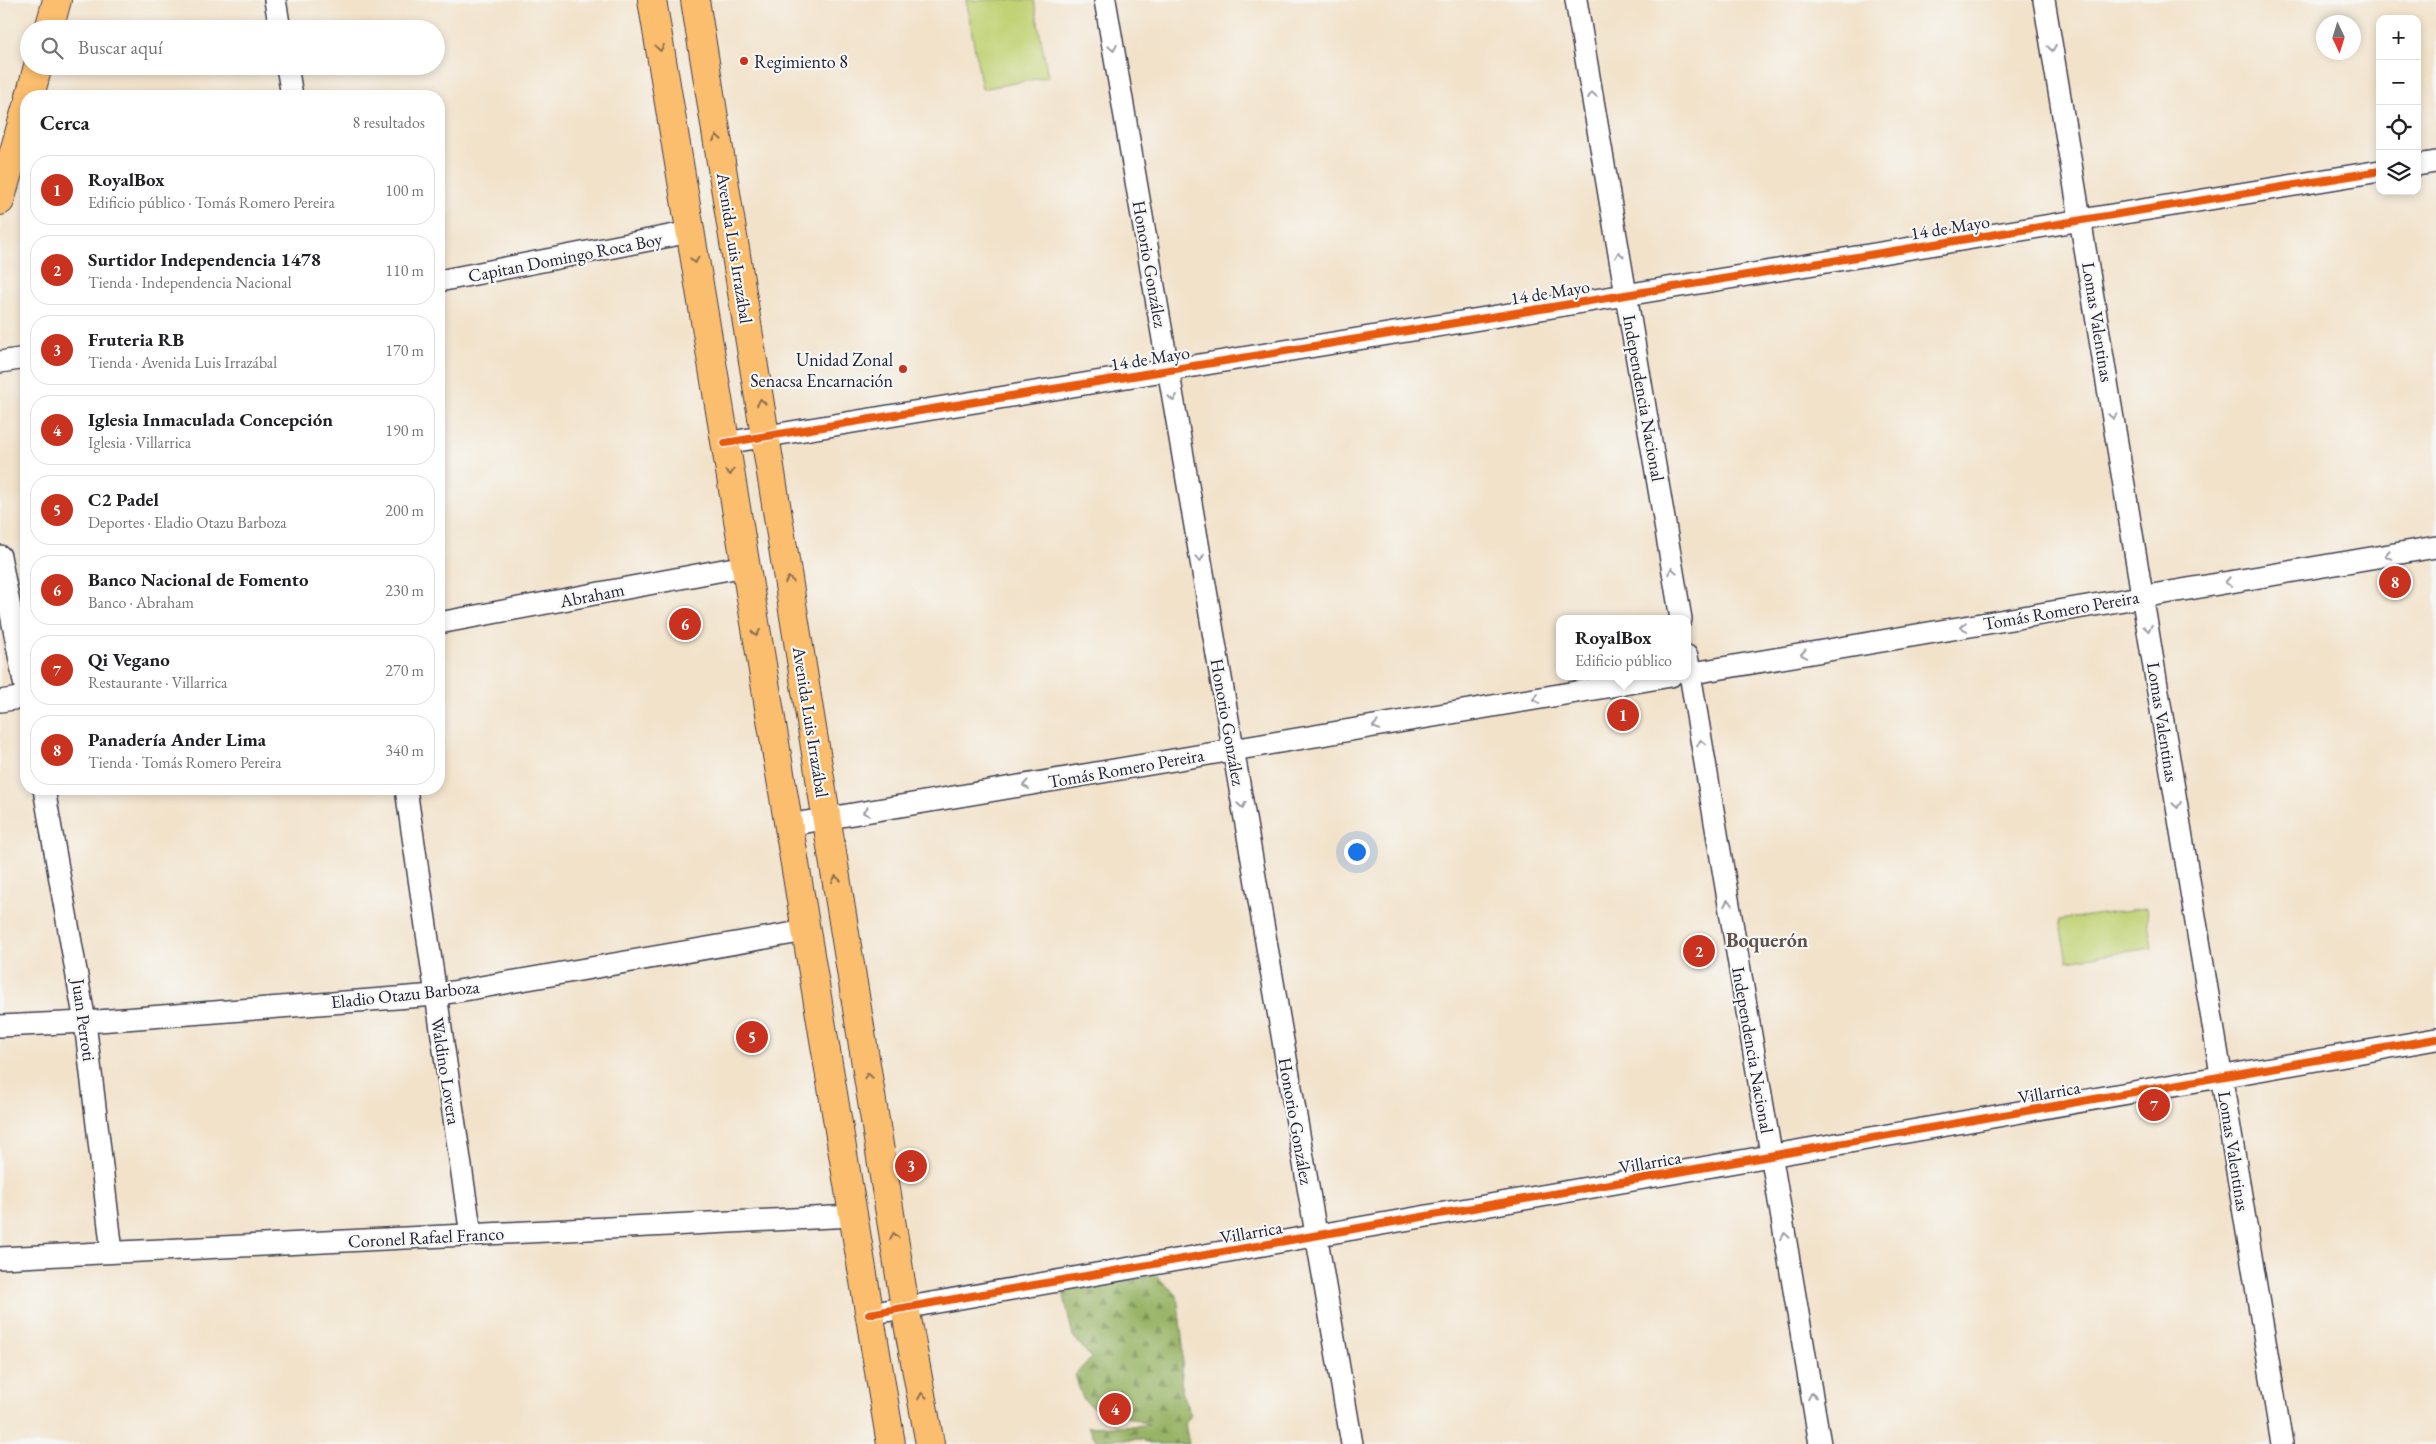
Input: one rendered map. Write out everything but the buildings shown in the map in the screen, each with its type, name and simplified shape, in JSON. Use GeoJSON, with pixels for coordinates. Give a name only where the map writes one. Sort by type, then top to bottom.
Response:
{"type":"FeatureCollection","features":[{"type":"Feature","properties":{"kind":"main road"},"geometry":{"type":"LineString","coordinates":[[51,20],[57,0]]}},
{"type":"Feature","properties":{"kind":"main road"},"geometry":{"type":"LineString","coordinates":[[652,0],[891,1444]]}},
{"type":"Feature","properties":{"kind":"main road","name":"Avenida Luis Irrazábal"},"geometry":{"type":"LineString","coordinates":[[695,0],[905,1307],[930,1444]]}},
{"type":"Feature","properties":{"kind":"main road"},"geometry":{"type":"LineString","coordinates":[[32,90],[36,75]]}},
{"type":"Feature","properties":{"kind":"main road"},"geometry":{"type":"LineString","coordinates":[[0,201],[20,130]]}},
{"type":"Feature","properties":{"kind":"street"},"geometry":{"type":"LineString","coordinates":[[276,0],[279,20]]}},
{"type":"Feature","properties":{"kind":"street","name":"Honorio González"},"geometry":{"type":"LineString","coordinates":[[1105,0],[1352,1444]]}},
{"type":"Feature","properties":{"kind":"street","name":"Independencia Nacional"},"geometry":{"type":"LineString","coordinates":[[1576,0],[1679,615]]}},
{"type":"Feature","properties":{"kind":"street","name":"Lomas Valentinas"},"geometry":{"type":"LineString","coordinates":[[2044,0],[2282,1444]]}},
{"type":"Feature","properties":{"kind":"street"},"geometry":{"type":"LineString","coordinates":[[288,75],[291,90]]}},
{"type":"Feature","properties":{"kind":"street"},"geometry":{"type":"LineString","coordinates":[[2421,164],[2436,162]]}},
{"type":"Feature","properties":{"kind":"street","name":"14 de Mayo"},"geometry":{"type":"LineString","coordinates":[[725,443],[2376,173]]}},
{"type":"Feature","properties":{"kind":"street","name":"Capitan Domingo Roca Boy"},"geometry":{"type":"LineString","coordinates":[[445,280],[690,232]]}},
{"type":"Feature","properties":{"kind":"street"},"geometry":{"type":"LineString","coordinates":[[0,362],[20,359]]}},
{"type":"Feature","properties":{"kind":"street","name":"Tomás Romero Pereira"},"geometry":{"type":"LineString","coordinates":[[1691,669],[2436,547]]}},
{"type":"Feature","properties":{"kind":"street"},"geometry":{"type":"LineString","coordinates":[[0,556],[20,661]]}},
{"type":"Feature","properties":{"kind":"street","name":"Abraham"},"geometry":{"type":"LineString","coordinates":[[445,622],[745,566]]}},
{"type":"Feature","properties":{"kind":"street","name":"Tomás Romero Pereira"},"geometry":{"type":"LineString","coordinates":[[788,825],[1233,750],[1627,680]]}},
{"type":"Feature","properties":{"kind":"street","name":"Independencia Nacional"},"geometry":{"type":"LineString","coordinates":[[1685,680],[1771,1156],[1820,1444]]}},
{"type":"Feature","properties":{"kind":"street"},"geometry":{"type":"LineString","coordinates":[[0,702],[20,698]]}},
{"type":"Feature","properties":{"kind":"street","name":"Juan Perroti"},"geometry":{"type":"LineString","coordinates":[[45,795],[85,1022],[112,1252]]}},
{"type":"Feature","properties":{"kind":"street","name":"Waldino Lovera"},"geometry":{"type":"LineString","coordinates":[[407,795],[434,994],[471,1235]]}},
{"type":"Feature","properties":{"kind":"street","name":"Eladio Otazu Barboza"},"geometry":{"type":"LineString","coordinates":[[0,1026],[85,1022],[434,994],[806,931]]}},
{"type":"Feature","properties":{"kind":"street","name":"Villarrica"},"geometry":{"type":"LineString","coordinates":[[869,1314],[2436,1039]]}},
{"type":"Feature","properties":{"kind":"street","name":"Coronel Rafael Franco"},"geometry":{"type":"LineString","coordinates":[[0,1258],[853,1216]]}},
{"type":"Feature","properties":{"kind":"green space"},"geometry":{"type":"Polygon","coordinates":[[[966,0],[1034,0],[1048,77],[982,89],[966,0]]]}},
{"type":"Feature","properties":{"kind":"green space"},"geometry":{"type":"Polygon","coordinates":[[[2146,908],[2152,948],[2067,961],[2059,920],[2146,908]]]}},
{"type":"Feature","properties":{"kind":"green space"},"geometry":{"type":"Polygon","coordinates":[[[1155,1275],[1177,1295],[1183,1345],[1181,1391],[1191,1415],[1185,1424],[1189,1444],[1149,1444],[1142,1439],[1096,1440],[1088,1427],[1149,1425],[1120,1414],[1100,1413],[1083,1399],[1075,1375],[1091,1358],[1073,1336],[1062,1287],[1090,1288],[1155,1275]]]}},
{"type":"Feature","properties":{"kind":"cycle path"},"geometry":{"type":"LineString","coordinates":[[725,443],[2376,172]]}},
{"type":"Feature","properties":{"kind":"cycle path"},"geometry":{"type":"LineString","coordinates":[[869,1314],[2436,1039]]}},
{"type":"Feature","properties":{"kind":"place","name":"Regimiento 8"},"geometry":{"type":"Point","coordinates":[744,61]}},
{"type":"Feature","properties":{"kind":"place","name":"Unidad Zonal Senacsa Encarnación"},"geometry":{"type":"Point","coordinates":[903,369]}},
{"type":"Feature","properties":{"kind":"place","name":"Panadería Ander Lima"},"geometry":{"type":"Point","coordinates":[2395,582]}},
{"type":"Feature","properties":{"kind":"place","name":"Banco Nacional de Fomento"},"geometry":{"type":"Point","coordinates":[685,624]}},
{"type":"Feature","properties":{"kind":"place","name":"RoyalBox"},"geometry":{"type":"Point","coordinates":[1623,715]}},
{"type":"Feature","properties":{"kind":"place","name":"Surtidor Independencia 1478"},"geometry":{"type":"Point","coordinates":[1699,951]}},
{"type":"Feature","properties":{"kind":"place","name":"C2 Padel"},"geometry":{"type":"Point","coordinates":[752,1037]}},
{"type":"Feature","properties":{"kind":"place","name":"Qi Vegano"},"geometry":{"type":"Point","coordinates":[2154,1105]}},
{"type":"Feature","properties":{"kind":"place","name":"Fruteria RB"},"geometry":{"type":"Point","coordinates":[911,1166]}},
{"type":"Feature","properties":{"kind":"place","name":"Iglesia Inmaculada Concepción"},"geometry":{"type":"Point","coordinates":[1115,1409]}},
{"type":"Feature","properties":{"kind":"district","name":"Boquerón"},"geometry":{"type":"Point","coordinates":[1767,940]}}]}
